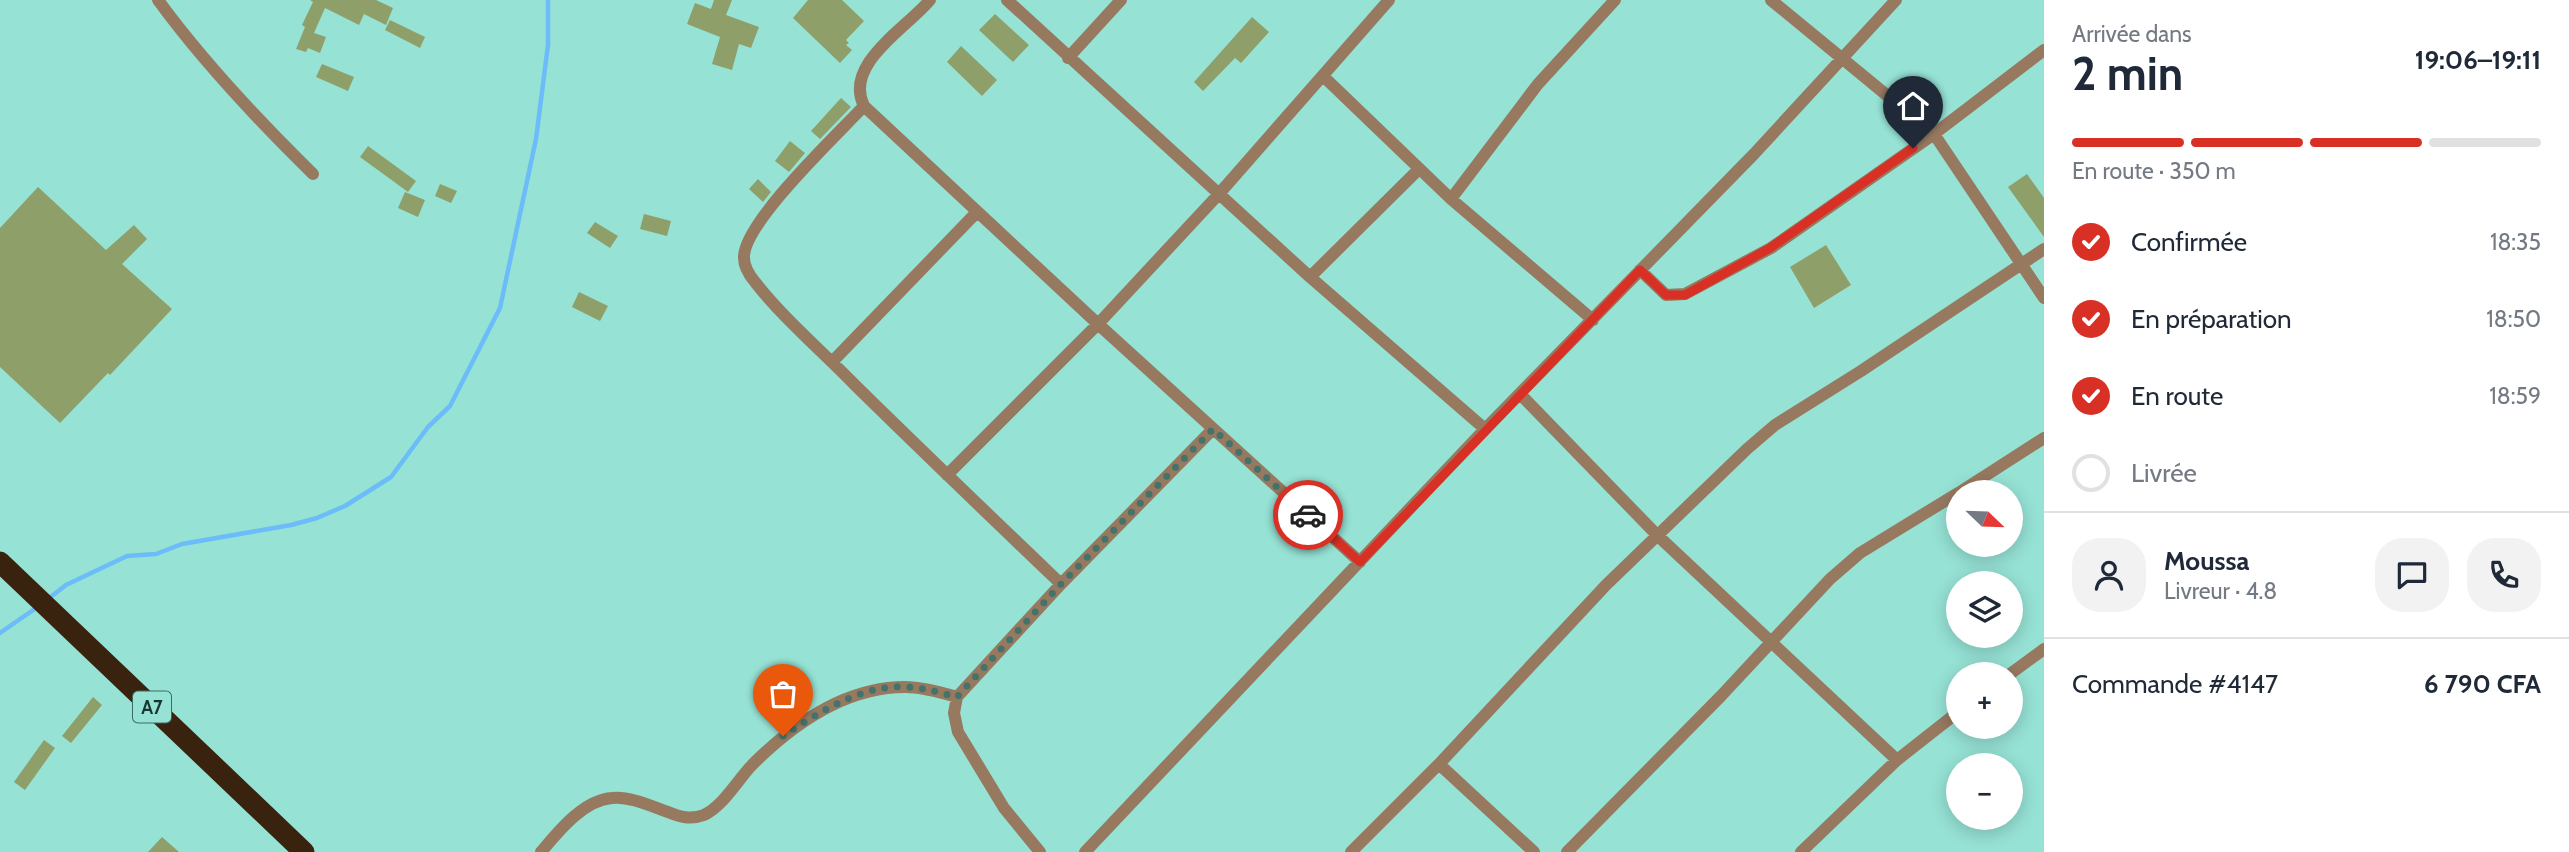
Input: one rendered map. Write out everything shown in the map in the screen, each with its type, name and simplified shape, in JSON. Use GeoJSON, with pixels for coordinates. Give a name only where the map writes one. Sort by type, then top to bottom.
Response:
{"type":"FeatureCollection","features":[{"type":"Feature","properties":{"kind":"highway","name":"A7"},"geometry":{"type":"LineString","coordinates":[[0,562],[304,852]]}},
{"type":"Feature","properties":{"kind":"street"},"geometry":{"type":"LineString","coordinates":[[158,0],[177,27],[225,82],[313,174]]}},
{"type":"Feature","properties":{"kind":"street"},"geometry":{"type":"LineString","coordinates":[[930,0],[875,54],[864,69],[859,90],[864,106],[1098,324],[1360,562]]}},
{"type":"Feature","properties":{"kind":"street"},"geometry":{"type":"LineString","coordinates":[[1007,0],[1218,195],[1485,429]]}},
{"type":"Feature","properties":{"kind":"street"},"geometry":{"type":"LineString","coordinates":[[1068,58],[1121,0]]}},
{"type":"Feature","properties":{"kind":"street"},"geometry":{"type":"LineString","coordinates":[[947,475],[1098,324],[1218,195],[1388,0]]}},
{"type":"Feature","properties":{"kind":"street"},"geometry":{"type":"LineString","coordinates":[[1451,199],[1538,84],[1615,0]]}},
{"type":"Feature","properties":{"kind":"street"},"geometry":{"type":"LineString","coordinates":[[1771,0],[1934,134],[2044,298]]}},
{"type":"Feature","properties":{"kind":"street"},"geometry":{"type":"LineString","coordinates":[[1086,852],[1485,429],[1754,154],[1896,0]]}},
{"type":"Feature","properties":{"kind":"street"},"geometry":{"type":"LineString","coordinates":[[1640,270],[1666,295],[1685,295],[1770,248],[1934,134],[2044,50]]}},
{"type":"Feature","properties":{"kind":"street"},"geometry":{"type":"LineString","coordinates":[[1323,76],[1451,199],[1593,320]]}},
{"type":"Feature","properties":{"kind":"street"},"geometry":{"type":"LineString","coordinates":[[864,106],[766,211],[745,250],[744,260],[754,280],[832,362],[1061,584]]}},
{"type":"Feature","properties":{"kind":"street"},"geometry":{"type":"LineString","coordinates":[[1310,277],[1419,169]]}},
{"type":"Feature","properties":{"kind":"street"},"geometry":{"type":"LineString","coordinates":[[832,362],[977,212]]}},
{"type":"Feature","properties":{"kind":"street"},"geometry":{"type":"LineString","coordinates":[[1351,852],[1439,764],[1539,654],[1657,535],[1775,425],[1883,357],[2044,249]]}},
{"type":"Feature","properties":{"kind":"street"},"geometry":{"type":"LineString","coordinates":[[1521,395],[1657,535],[1896,760]]}},
{"type":"Feature","properties":{"kind":"street"},"geometry":{"type":"LineString","coordinates":[[1040,852],[1004,808],[958,733],[954,713],[957,697],[1061,584],[1213,429]]}},
{"type":"Feature","properties":{"kind":"street"},"geometry":{"type":"LineString","coordinates":[[1978,480],[2044,438]]}},
{"type":"Feature","properties":{"kind":"street"},"geometry":{"type":"LineString","coordinates":[[1567,852],[1721,696],[1830,579],[1860,553],[1946,500]]}},
{"type":"Feature","properties":{"kind":"street"},"geometry":{"type":"LineString","coordinates":[[2023,664],[2044,649]]}},
{"type":"Feature","properties":{"kind":"street"},"geometry":{"type":"LineString","coordinates":[[541,852],[572,819],[602,800],[614,797],[629,799],[689,818],[705,814],[715,807],[783,736],[843,700],[879,690],[907,687],[957,697]]}},
{"type":"Feature","properties":{"kind":"street"},"geometry":{"type":"LineString","coordinates":[[1801,852],[1896,760],[1946,721]]}},
{"type":"Feature","properties":{"kind":"street"},"geometry":{"type":"LineString","coordinates":[[1439,764],[1534,852]]}},
{"type":"Feature","properties":{"kind":"building"},"geometry":{"type":"Polygon","coordinates":[[[310,0],[376,0],[393,8],[386,25],[364,14],[359,25],[325,8],[314,33],[326,37],[320,53],[308,48],[306,52],[296,49],[305,27],[302,25],[313,2],[310,0]]]}},
{"type":"Feature","properties":{"kind":"building"},"geometry":{"type":"Polygon","coordinates":[[[714,0],[732,0],[726,15],[759,27],[751,48],[739,44],[732,70],[712,64],[720,37],[687,24],[695,3],[711,9],[714,0]]]}},
{"type":"Feature","properties":{"kind":"building"},"geometry":{"type":"Polygon","coordinates":[[[808,0],[842,0],[864,21],[846,40],[849,43],[846,45],[852,50],[840,63],[793,18],[808,0]]]}},
{"type":"Feature","properties":{"kind":"building"},"geometry":{"type":"Polygon","coordinates":[[[995,14],[1029,45],[1013,62],[979,30],[995,14]]]}},
{"type":"Feature","properties":{"kind":"building"},"geometry":{"type":"Polygon","coordinates":[[[1252,17],[1269,32],[1241,63],[1235,58],[1203,91],[1194,82],[1252,17]]]}},
{"type":"Feature","properties":{"kind":"building"},"geometry":{"type":"Polygon","coordinates":[[[390,20],[425,37],[420,48],[385,30],[390,20]]]}},
{"type":"Feature","properties":{"kind":"building"},"geometry":{"type":"Polygon","coordinates":[[[961,46],[997,80],[982,96],[947,62],[961,46]]]}},
{"type":"Feature","properties":{"kind":"building"},"geometry":{"type":"Polygon","coordinates":[[[322,64],[354,77],[348,91],[316,77],[322,64]]]}},
{"type":"Feature","properties":{"kind":"building"},"geometry":{"type":"Polygon","coordinates":[[[841,98],[851,107],[820,139],[811,131],[841,98]]]}},
{"type":"Feature","properties":{"kind":"building"},"geometry":{"type":"Polygon","coordinates":[[[790,141],[805,153],[789,172],[775,161],[790,141]]]}},
{"type":"Feature","properties":{"kind":"building"},"geometry":{"type":"Polygon","coordinates":[[[368,146],[416,181],[408,192],[360,157],[368,146]]]}},
{"type":"Feature","properties":{"kind":"building"},"geometry":{"type":"Polygon","coordinates":[[[2027,174],[2044,198],[2044,237],[2008,187],[2027,174]]]}},
{"type":"Feature","properties":{"kind":"building"},"geometry":{"type":"Polygon","coordinates":[[[758,179],[771,192],[763,202],[749,189],[758,179]]]}},
{"type":"Feature","properties":{"kind":"building"},"geometry":{"type":"Polygon","coordinates":[[[440,184],[457,191],[451,203],[435,196],[440,184]]]}},
{"type":"Feature","properties":{"kind":"building"},"geometry":{"type":"Polygon","coordinates":[[[38,187],[106,250],[134,225],[147,239],[122,264],[172,309],[60,423],[0,367],[0,228],[38,187]]]}},
{"type":"Feature","properties":{"kind":"building"},"geometry":{"type":"Polygon","coordinates":[[[405,192],[425,200],[418,217],[398,208],[405,192]]]}},
{"type":"Feature","properties":{"kind":"building"},"geometry":{"type":"Polygon","coordinates":[[[644,214],[671,221],[667,236],[640,229],[644,214]]]}},
{"type":"Feature","properties":{"kind":"building"},"geometry":{"type":"Polygon","coordinates":[[[595,222],[618,236],[610,248],[587,233],[595,222]]]}},
{"type":"Feature","properties":{"kind":"building"},"geometry":{"type":"Polygon","coordinates":[[[1826,245],[1851,285],[1814,308],[1790,267],[1826,245]]]}},
{"type":"Feature","properties":{"kind":"building"},"geometry":{"type":"Polygon","coordinates":[[[579,292],[608,306],[600,321],[572,307],[579,292]]]}},
{"type":"Feature","properties":{"kind":"building"},"geometry":{"type":"Polygon","coordinates":[[[93,697],[102,705],[71,743],[62,736],[93,697]]]}},
{"type":"Feature","properties":{"kind":"building"},"geometry":{"type":"Polygon","coordinates":[[[44,740],[55,748],[25,790],[14,782],[44,740]]]}},
{"type":"Feature","properties":{"kind":"building"},"geometry":{"type":"Polygon","coordinates":[[[162,837],[179,852],[148,852],[162,837]]]}},
{"type":"Feature","properties":{"kind":"waterway"},"geometry":{"type":"LineString","coordinates":[[48,599],[66,585],[127,556],[156,554],[182,544],[317,518],[345,506],[391,477],[428,427],[450,406],[500,308],[536,139],[548,45],[548,0]]}},
{"type":"Feature","properties":{"kind":"waterway"},"geometry":{"type":"LineString","coordinates":[[0,633],[39,606]]}},
{"type":"Feature","properties":{"kind":"way so far"},"geometry":{"type":"LineString","coordinates":[[783,736],[843,700],[888,688],[907,687],[957,697],[1061,584],[1213,429],[1308,515]]}},
{"type":"Feature","properties":{"kind":"route"},"geometry":{"type":"LineString","coordinates":[[1308,515],[1360,562],[1640,270],[1666,295],[1685,295],[1770,248],[1913,148]]}}]}
